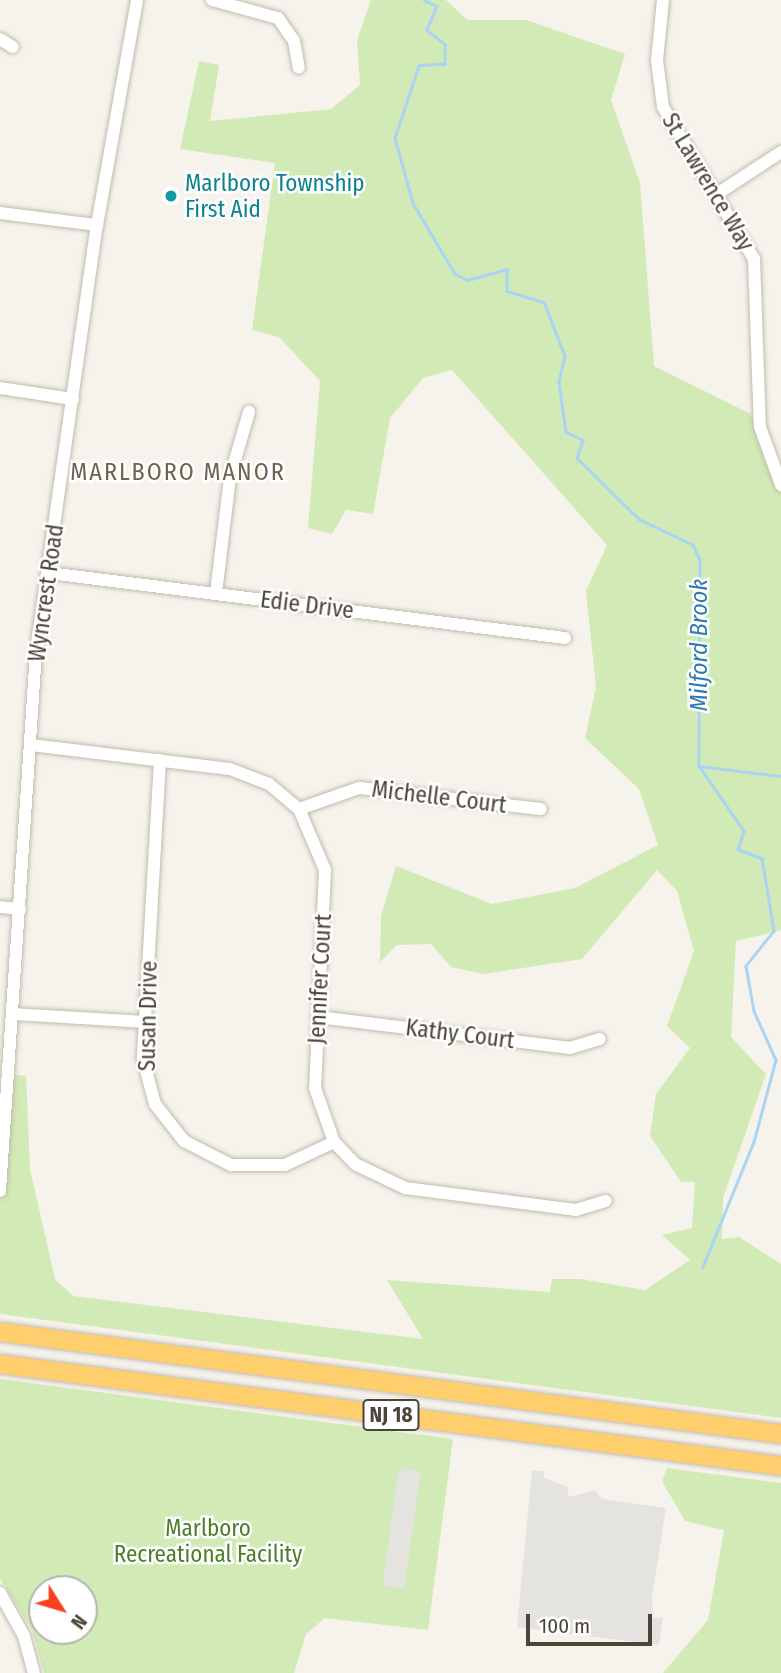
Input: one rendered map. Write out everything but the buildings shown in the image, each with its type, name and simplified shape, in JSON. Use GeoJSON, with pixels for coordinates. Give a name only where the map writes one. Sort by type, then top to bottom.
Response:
{"type":"FeatureCollection","features":[{"type":"Feature","properties":{"kind":"highway","name":"NJ 18"},"geometry":{"type":"LineString","coordinates":[[0,1332],[781,1434]]}},
{"type":"Feature","properties":{"kind":"highway","name":"NJ 18"},"geometry":{"type":"LineString","coordinates":[[0,1364],[781,1466]]}},
{"type":"Feature","properties":{"kind":"street","name":"Wyncrest Road"},"geometry":{"type":"LineString","coordinates":[[0,1191],[31,745],[49,572],[97,225],[137,0]]}},
{"type":"Feature","properties":{"kind":"street"},"geometry":{"type":"LineString","coordinates":[[212,0],[278,18],[294,41],[299,68]]}},
{"type":"Feature","properties":{"kind":"street","name":"St Lawrence Way"},"geometry":{"type":"LineString","coordinates":[[663,0],[657,60],[661,99],[746,240],[758,274],[760,427],[781,485]]}},
{"type":"Feature","properties":{"kind":"street"},"geometry":{"type":"LineString","coordinates":[[0,39],[13,47]]}},
{"type":"Feature","properties":{"kind":"street"},"geometry":{"type":"LineString","coordinates":[[717,194],[781,152]]}},
{"type":"Feature","properties":{"kind":"street"},"geometry":{"type":"LineString","coordinates":[[0,213],[97,225]]}},
{"type":"Feature","properties":{"kind":"street"},"geometry":{"type":"LineString","coordinates":[[0,388],[73,399]]}},
{"type":"Feature","properties":{"kind":"street"},"geometry":{"type":"LineString","coordinates":[[216,593],[230,477],[249,412]]}},
{"type":"Feature","properties":{"kind":"street","name":"Edie Drive"},"geometry":{"type":"LineString","coordinates":[[49,572],[565,638]]}},
{"type":"Feature","properties":{"kind":"street"},"geometry":{"type":"LineString","coordinates":[[31,745],[244,773],[299,808]]}},
{"type":"Feature","properties":{"kind":"street","name":"Susan Drive"},"geometry":{"type":"LineString","coordinates":[[160,760],[144,1022],[151,1095],[171,1129],[199,1152],[231,1165],[265,1168],[334,1143]]}},
{"type":"Feature","properties":{"kind":"street","name":"Michelle Court"},"geometry":{"type":"LineString","coordinates":[[299,808],[359,788],[541,809]]}},
{"type":"Feature","properties":{"kind":"street","name":"Jennifer Court"},"geometry":{"type":"LineString","coordinates":[[299,808],[325,870],[315,1088],[334,1143],[367,1173],[405,1188],[576,1210],[606,1201]]}},
{"type":"Feature","properties":{"kind":"street"},"geometry":{"type":"LineString","coordinates":[[0,907],[20,909]]}},
{"type":"Feature","properties":{"kind":"street"},"geometry":{"type":"LineString","coordinates":[[13,1014],[144,1022]]}},
{"type":"Feature","properties":{"kind":"street","name":"Kathy Court"},"geometry":{"type":"LineString","coordinates":[[318,1017],[570,1048],[600,1039]]}},
{"type":"Feature","properties":{"kind":"street"},"geometry":{"type":"LineString","coordinates":[[0,1593],[24,1636],[34,1673]]}},
{"type":"Feature","properties":{"kind":"green space"},"geometry":{"type":"Polygon","coordinates":[[[371,0],[446,0],[467,20],[526,20],[625,54],[611,100],[640,183],[654,366],[751,414],[781,489],[781,930],[736,941],[731,1037],[766,1074],[723,1198],[722,1239],[739,1237],[781,1264],[781,1418],[0,1314],[0,1145],[9,1074],[26,1076],[30,1169],[55,1279],[73,1296],[423,1339],[387,1280],[550,1292],[552,1279],[580,1279],[645,1290],[690,1260],[662,1235],[692,1228],[695,1182],[681,1182],[650,1136],[656,1094],[690,1048],[667,1026],[694,951],[677,891],[657,870],[582,959],[484,974],[451,967],[431,944],[397,945],[380,962],[381,916],[396,866],[492,904],[575,888],[658,845],[639,789],[585,738],[596,687],[586,591],[607,545],[452,370],[423,378],[390,418],[373,514],[346,510],[332,534],[308,528],[320,381],[279,337],[252,330],[275,163],[180,149],[199,61],[219,65],[210,121],[331,109],[360,85],[357,40],[371,0]]]}},
{"type":"Feature","properties":{"kind":"green space","name":"Marlboro Recreational Facility"},"geometry":{"type":"Polygon","coordinates":[[[0,1379],[453,1439],[428,1630],[325,1618],[306,1634],[294,1673],[44,1673],[36,1645],[98,1645],[98,1575],[28,1575],[28,1624],[0,1578],[0,1379]]]}},
{"type":"Feature","properties":{"kind":"green space"},"geometry":{"type":"Polygon","coordinates":[[[667,1468],[781,1483],[781,1673],[663,1673],[708,1620],[724,1530],[685,1521],[662,1481],[667,1468]]]}},
{"type":"Feature","properties":{"kind":"shaded area"},"geometry":{"type":"Polygon","coordinates":[[[399,1468],[421,1471],[404,1589],[382,1586],[399,1468]]]}},
{"type":"Feature","properties":{"kind":"shaded area"},"geometry":{"type":"Polygon","coordinates":[[[532,1471],[544,1471],[544,1478],[568,1487],[568,1497],[595,1490],[602,1499],[666,1508],[652,1597],[653,1617],[663,1618],[659,1645],[517,1627],[532,1471]]]}},
{"type":"Feature","properties":{"kind":"waterway","name":"Milford Brook"},"geometry":{"type":"LineString","coordinates":[[424,0],[437,6],[427,30],[445,44],[445,64],[419,66],[395,138],[413,203],[455,274],[468,280],[507,269],[507,291],[544,302],[565,356],[559,382],[566,432],[583,440],[577,458],[639,519],[693,545],[700,560],[699,766],[781,776]]}},
{"type":"Feature","properties":{"kind":"waterway"},"geometry":{"type":"LineString","coordinates":[[700,767],[744,831],[738,849],[762,858],[774,931],[746,966],[754,1011],[776,1060],[754,1142],[703,1267]]}},
{"type":"Feature","properties":{"kind":"place","name":"Marlboro Township First Aid"},"geometry":{"type":"Point","coordinates":[171,196]}},
{"type":"Feature","properties":{"kind":"district","name":"MARLBORO MANOR"},"geometry":{"type":"Point","coordinates":[178,473]}}]}
